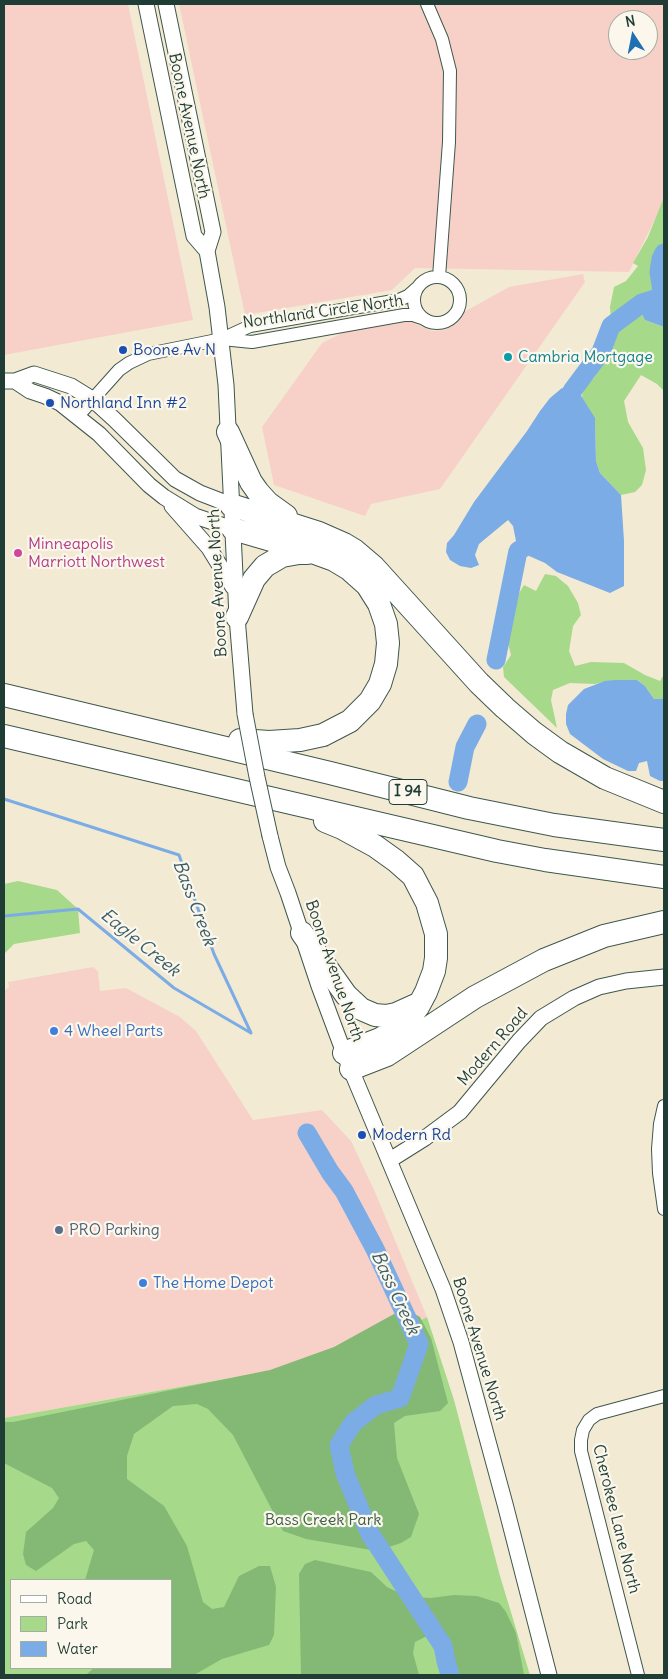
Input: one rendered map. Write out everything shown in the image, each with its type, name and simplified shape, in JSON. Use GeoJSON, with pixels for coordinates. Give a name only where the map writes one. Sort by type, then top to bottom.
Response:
{"type":"FeatureCollection","features":[{"type":"Feature","properties":{"kind":"highway"},"geometry":{"type":"LineString","coordinates":[[228,432],[251,482],[258,492],[277,510],[303,528]]}},
{"type":"Feature","properties":{"kind":"highway"},"geometry":{"type":"LineString","coordinates":[[231,505],[303,528],[344,544],[362,556],[479,683],[505,708],[548,744],[605,778],[664,802]]}},
{"type":"Feature","properties":{"kind":"highway"},"geometry":{"type":"LineString","coordinates":[[113,721],[200,737],[268,742],[300,740],[323,735],[350,721],[370,701],[384,674],[388,654],[388,633],[379,604],[367,585],[350,569],[326,557],[233,529]]}},
{"type":"Feature","properties":{"kind":"highway"},"geometry":{"type":"LineString","coordinates":[[237,617],[254,579],[269,563],[282,556],[299,553],[326,557]]}},
{"type":"Feature","properties":{"kind":"highway","name":"I 94"},"geometry":{"type":"LineString","coordinates":[[4,695],[367,782],[475,810],[554,825],[664,840]]}},
{"type":"Feature","properties":{"kind":"highway","name":"I 94"},"geometry":{"type":"LineString","coordinates":[[4,736],[497,851],[545,860],[664,877]]}},
{"type":"Feature","properties":{"kind":"highway"},"geometry":{"type":"LineString","coordinates":[[262,796],[350,832],[375,846],[413,876],[427,903],[436,934],[436,946],[434,971],[422,1000],[411,1016],[392,1032],[347,1061]]}},
{"type":"Feature","properties":{"kind":"highway"},"geometry":{"type":"LineString","coordinates":[[347,1061],[387,1055],[475,997],[544,960],[604,936],[664,922]]}},
{"type":"Feature","properties":{"kind":"highway"},"geometry":{"type":"LineString","coordinates":[[302,933],[346,995],[360,1009],[375,1015],[396,1014],[412,1008],[422,1000]]}},
{"type":"Feature","properties":{"kind":"street","name":"Boone Avenue North"},"geometry":{"type":"LineString","coordinates":[[146,4],[194,236],[207,251]]}},
{"type":"Feature","properties":{"kind":"street","name":"Boone Avenue North"},"geometry":{"type":"LineString","coordinates":[[166,4],[213,232],[207,251],[222,339],[237,617],[245,714],[256,777],[278,867],[319,986],[347,1061],[443,1289],[462,1342],[549,1675]]}},
{"type":"Feature","properties":{"kind":"street"},"geometry":{"type":"LineString","coordinates":[[427,4],[442,39],[450,71],[449,142],[438,277]]}},
{"type":"Feature","properties":{"kind":"street"},"geometry":{"type":"LineString","coordinates":[[438,277],[447,279],[457,287],[460,297],[459,308],[456,313],[450,320],[441,323],[431,322],[422,318],[417,311],[414,301],[417,288],[428,278],[438,277]]}},
{"type":"Feature","properties":{"kind":"street","name":"Northland Circle North"},"geometry":{"type":"LineString","coordinates":[[222,339],[250,326],[399,300],[408,296],[417,288]]}},
{"type":"Feature","properties":{"kind":"street","name":"Northland Circle North"},"geometry":{"type":"LineString","coordinates":[[222,339],[252,342],[404,315],[414,315],[422,318]]}},
{"type":"Feature","properties":{"kind":"street"},"geometry":{"type":"LineString","coordinates":[[77,417],[119,370],[138,357],[160,350],[222,339]]}},
{"type":"Feature","properties":{"kind":"street"},"geometry":{"type":"LineString","coordinates":[[9,381],[34,374],[71,386],[92,399],[175,478],[200,493],[231,505]]}},
{"type":"Feature","properties":{"kind":"street"},"geometry":{"type":"LineString","coordinates":[[9,381],[60,403],[99,434],[149,485],[164,497],[195,516],[233,529]]}},
{"type":"Feature","properties":{"kind":"street"},"geometry":{"type":"LineString","coordinates":[[164,497],[209,548],[235,590]]}},
{"type":"Feature","properties":{"kind":"street","name":"Modern Road"},"geometry":{"type":"LineString","coordinates":[[390,1160],[425,1138],[460,1112],[519,1040],[542,1018],[574,998],[599,987],[626,981],[664,977]]}},
{"type":"Feature","properties":{"kind":"street"},"geometry":{"type":"LineString","coordinates":[[664,1106],[658,1149],[664,1209]]}},
{"type":"Feature","properties":{"kind":"street","name":"Cherokee Lane North"},"geometry":{"type":"LineString","coordinates":[[638,1675],[581,1451],[581,1440],[582,1430],[588,1420],[597,1414],[664,1396]]}},
{"type":"Feature","properties":{"kind":"shaded area"},"geometry":{"type":"Polygon","coordinates":[[[4,4],[128,4],[193,320],[4,355],[4,4]]]}},
{"type":"Feature","properties":{"kind":"shaded area"},"geometry":{"type":"Polygon","coordinates":[[[179,4],[664,4],[664,201],[629,272],[415,268],[392,290],[245,315],[179,4]]]}},
{"type":"Feature","properties":{"kind":"shaded area"},"geometry":{"type":"Polygon","coordinates":[[[583,274],[585,282],[440,489],[371,504],[365,516],[274,485],[262,427],[322,343],[346,331],[400,321],[409,321],[432,331],[445,330],[452,326],[466,311],[509,287],[583,274]]]}},
{"type":"Feature","properties":{"kind":"shaded area"},"geometry":{"type":"Polygon","coordinates":[[[93,967],[98,971],[100,991],[126,988],[180,1017],[196,1031],[253,1120],[322,1110],[351,1141],[375,1192],[427,1317],[349,1357],[4,1418],[4,991],[9,987],[8,982],[93,967]]]}},
{"type":"Feature","properties":{"kind":"green space"},"geometry":{"type":"Polygon","coordinates":[[[664,197],[664,244],[650,267],[652,275],[658,280],[657,291],[636,301],[611,320],[610,307],[614,287],[626,281],[638,266],[633,263],[648,237],[664,197]]]}},
{"type":"Feature","properties":{"kind":"green space"},"geometry":{"type":"Polygon","coordinates":[[[642,310],[645,320],[664,327],[664,391],[657,384],[641,375],[624,401],[628,422],[643,448],[646,470],[642,485],[635,492],[621,495],[600,473],[596,461],[595,419],[582,397],[583,386],[594,378],[609,348],[615,330],[642,310]]]}},
{"type":"Feature","properties":{"kind":"green space"},"geometry":{"type":"Polygon","coordinates":[[[545,574],[556,576],[568,586],[578,603],[581,615],[573,626],[569,651],[575,666],[591,662],[624,663],[660,681],[664,674],[664,696],[662,699],[654,699],[645,686],[637,680],[614,680],[595,684],[570,683],[553,690],[551,700],[557,728],[504,677],[503,667],[511,655],[506,636],[511,611],[524,585],[536,591],[545,574]]]}},
{"type":"Feature","properties":{"kind":"green space"},"geometry":{"type":"Polygon","coordinates":[[[18,881],[57,890],[78,909],[80,933],[14,944],[4,954],[4,884],[18,881]]]}},
{"type":"Feature","properties":{"kind":"green space"},"geometry":{"type":"Polygon","coordinates":[[[411,1312],[420,1317],[431,1338],[448,1403],[440,1411],[405,1416],[394,1423],[397,1458],[419,1514],[411,1537],[401,1543],[377,1551],[306,1539],[283,1531],[233,1435],[208,1409],[197,1404],[173,1406],[134,1434],[127,1456],[127,1479],[164,1506],[187,1546],[203,1602],[212,1609],[224,1607],[239,1576],[259,1566],[270,1566],[276,1587],[274,1635],[269,1645],[222,1659],[194,1675],[49,1675],[87,1674],[93,1669],[172,1669],[172,1579],[85,1579],[94,1550],[86,1541],[74,1544],[36,1571],[26,1565],[23,1554],[26,1532],[53,1508],[59,1498],[52,1488],[4,1463],[4,1422],[13,1422],[270,1370],[334,1347],[394,1314],[411,1312]]]}},
{"type":"Feature","properties":{"kind":"green space","name":"Bass Creek Park"},"geometry":{"type":"Polygon","coordinates":[[[427,1317],[454,1400],[500,1576],[530,1675],[4,1675],[4,1418],[349,1357],[427,1317]]]}},
{"type":"Feature","properties":{"kind":"green space"},"geometry":{"type":"Polygon","coordinates":[[[315,1560],[371,1572],[387,1587],[408,1597],[477,1596],[499,1603],[506,1612],[516,1633],[524,1675],[458,1675],[451,1653],[442,1639],[425,1637],[415,1642],[413,1653],[419,1675],[301,1675],[299,1574],[305,1564],[315,1560]]]}},
{"type":"Feature","properties":{"kind":"water"},"geometry":{"type":"Polygon","coordinates":[[[664,244],[664,327],[645,320],[636,301],[657,291],[658,280],[652,275],[650,267],[664,244]]]}},
{"type":"Feature","properties":{"kind":"water"},"geometry":{"type":"Polygon","coordinates":[[[562,388],[582,397],[595,418],[596,461],[600,473],[621,495],[624,586],[610,593],[557,572],[545,563],[518,551],[513,526],[508,520],[479,544],[475,555],[479,565],[471,568],[460,566],[450,560],[446,552],[447,543],[474,502],[550,398],[562,388]]]}},
{"type":"Feature","properties":{"kind":"water"},"geometry":{"type":"Polygon","coordinates":[[[637,680],[645,686],[654,699],[662,699],[664,696],[664,781],[650,776],[647,761],[639,763],[636,771],[628,771],[603,759],[570,734],[566,724],[568,705],[584,689],[605,681],[637,680]]]}},
{"type":"Feature","properties":{"kind":"waterway"},"geometry":{"type":"LineString","coordinates":[[571,416],[572,391],[601,352],[611,326],[642,303],[658,298],[662,291],[659,272],[664,253]]}},
{"type":"Feature","properties":{"kind":"waterway"},"geometry":{"type":"LineString","coordinates":[[496,660],[518,551],[533,542],[536,535]]}},
{"type":"Feature","properties":{"kind":"waterway"},"geometry":{"type":"LineString","coordinates":[[458,782],[465,747],[477,724]]}},
{"type":"Feature","properties":{"kind":"waterway","name":"Bass Creek"},"geometry":{"type":"LineString","coordinates":[[4,799],[179,855],[214,954],[251,1033]]}},
{"type":"Feature","properties":{"kind":"waterway","name":"Eagle Creek"},"geometry":{"type":"LineString","coordinates":[[4,916],[78,909],[174,988],[251,1033]]}},
{"type":"Feature","properties":{"kind":"waterway","name":"Bass Creek"},"geometry":{"type":"LineString","coordinates":[[307,1133],[330,1172],[344,1191],[375,1249],[419,1344],[400,1398],[376,1405],[353,1423],[339,1445],[345,1473],[369,1532],[443,1646],[450,1675]]}},
{"type":"Feature","properties":{"kind":"place","name":"Boone Av N"},"geometry":{"type":"Point","coordinates":[123,350]}},
{"type":"Feature","properties":{"kind":"place","name":"Cambria Mortgage"},"geometry":{"type":"Point","coordinates":[508,357]}},
{"type":"Feature","properties":{"kind":"place","name":"Northland Inn #2"},"geometry":{"type":"Point","coordinates":[50,403]}},
{"type":"Feature","properties":{"kind":"place","name":"Minneapolis Marriott Northwest"},"geometry":{"type":"Point","coordinates":[18,553]}},
{"type":"Feature","properties":{"kind":"place","name":"4 Wheel Parts"},"geometry":{"type":"Point","coordinates":[54,1031]}},
{"type":"Feature","properties":{"kind":"place","name":"Modern Rd"},"geometry":{"type":"Point","coordinates":[362,1135]}},
{"type":"Feature","properties":{"kind":"place","name":"PRO Parking"},"geometry":{"type":"Point","coordinates":[59,1230]}},
{"type":"Feature","properties":{"kind":"place","name":"The Home Depot"},"geometry":{"type":"Point","coordinates":[143,1283]}}]}
